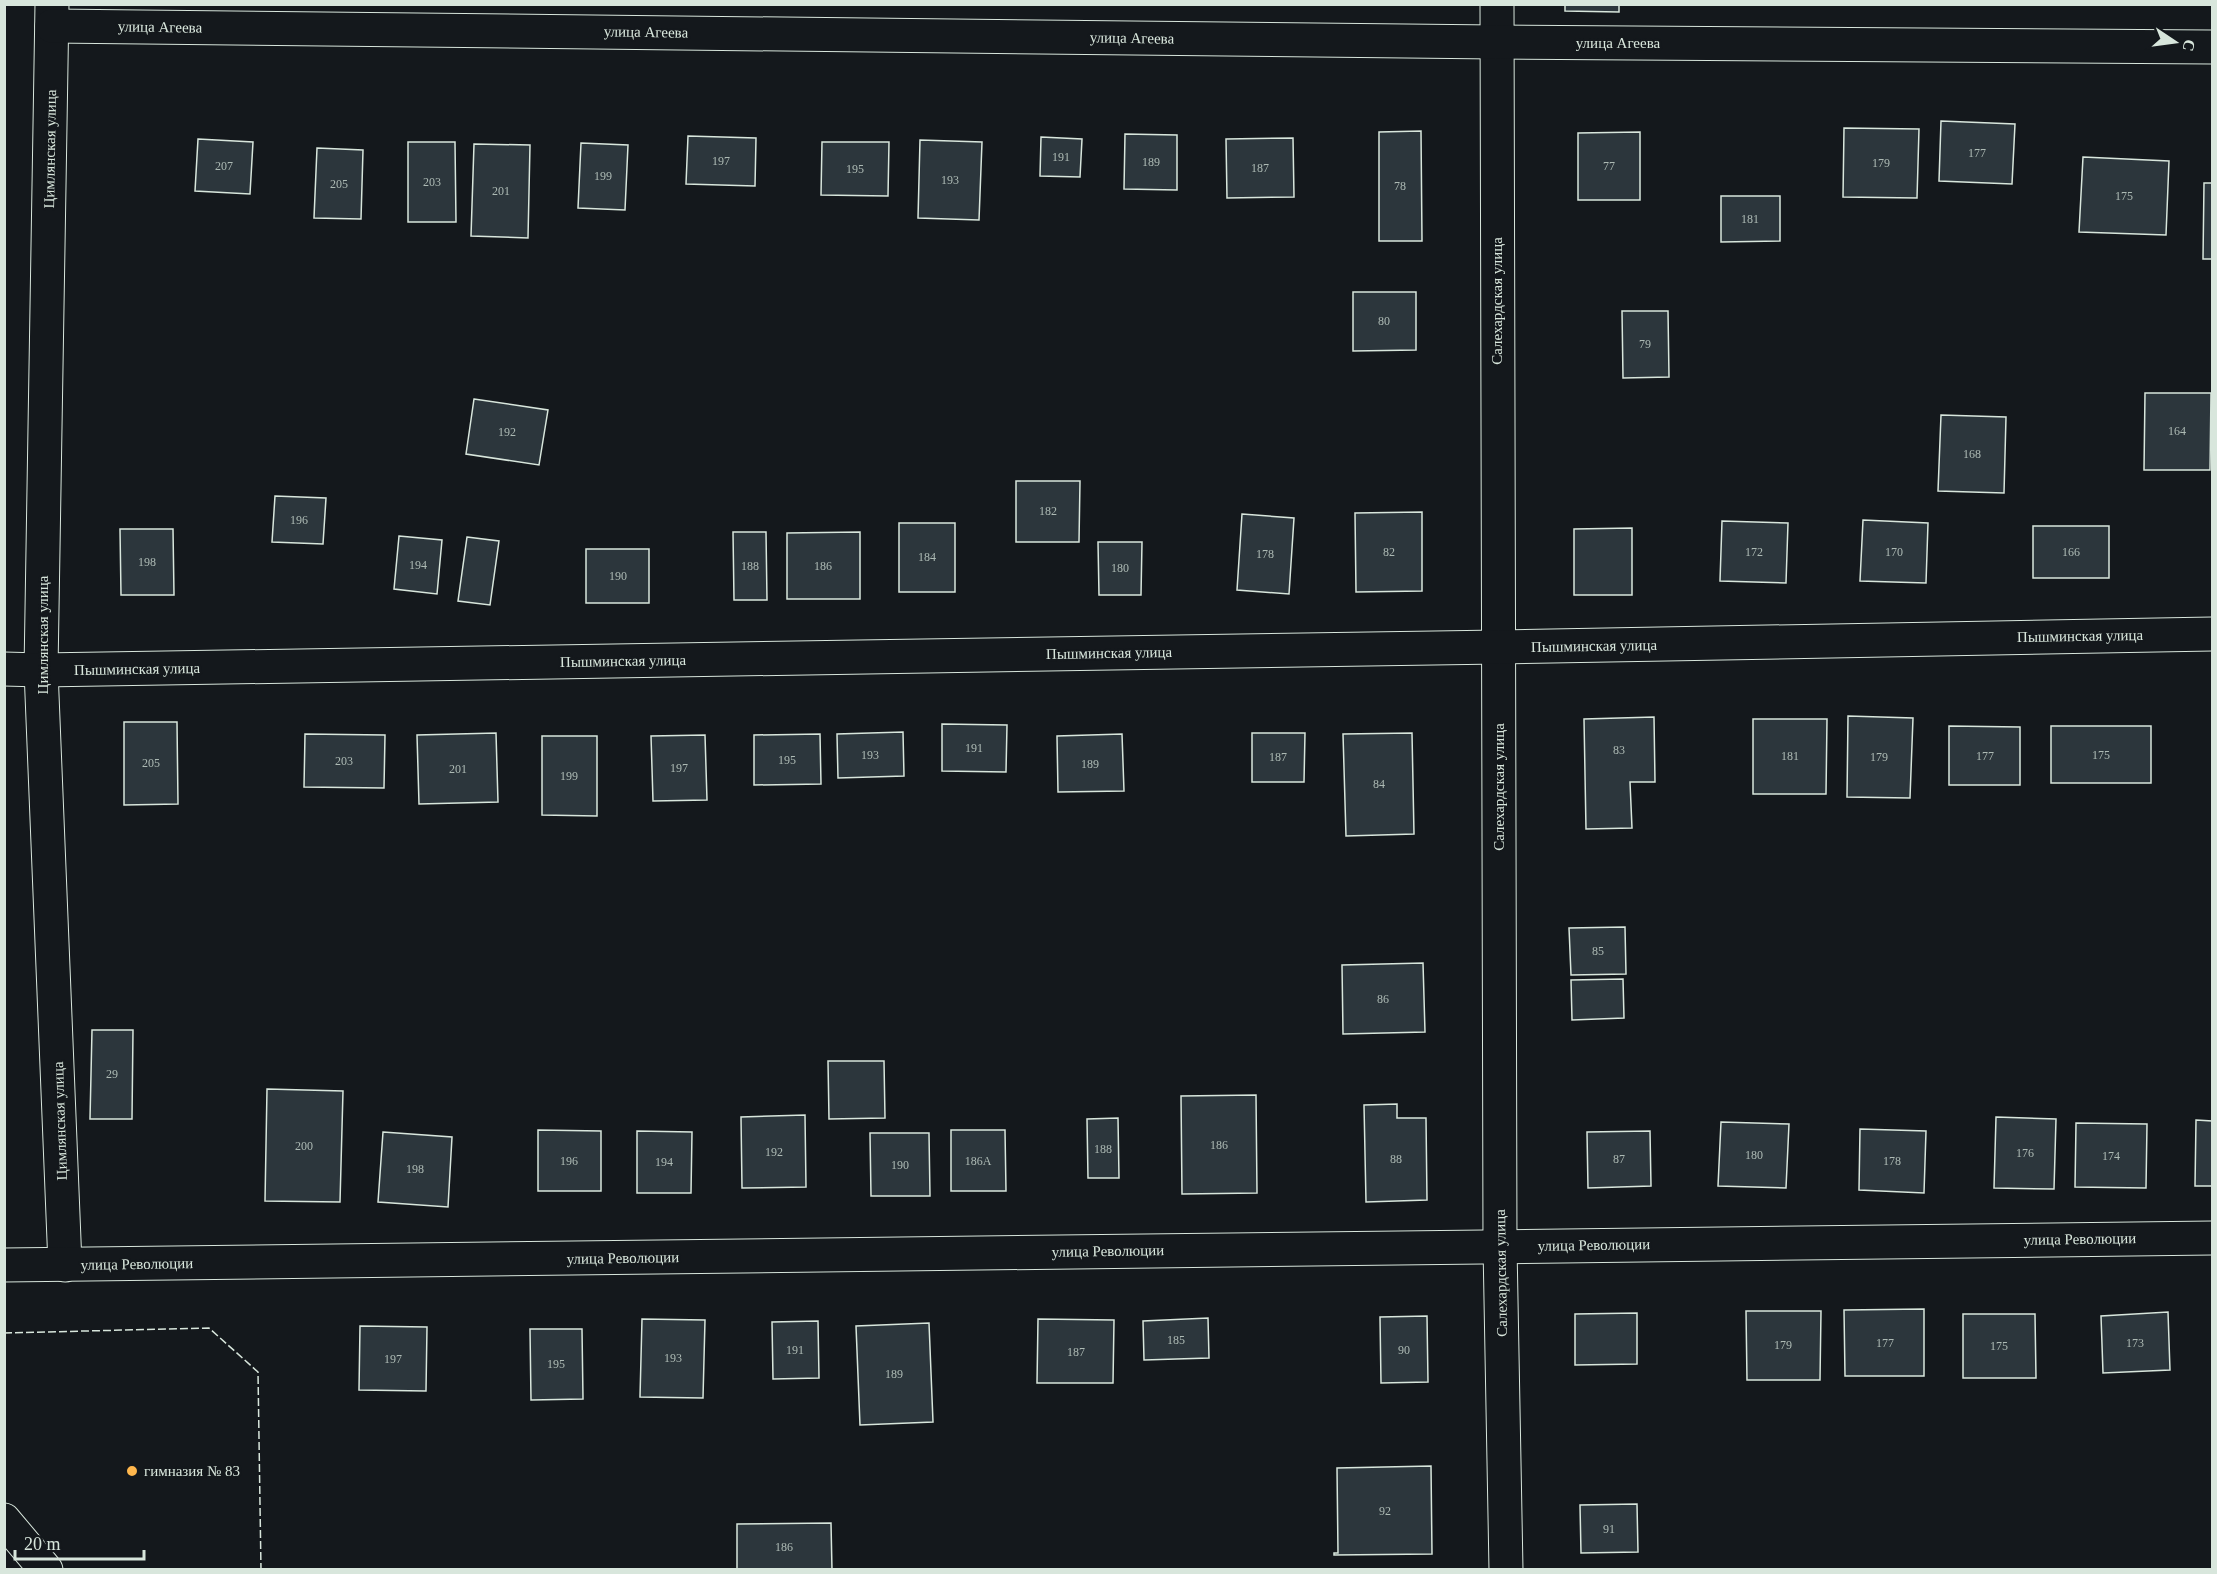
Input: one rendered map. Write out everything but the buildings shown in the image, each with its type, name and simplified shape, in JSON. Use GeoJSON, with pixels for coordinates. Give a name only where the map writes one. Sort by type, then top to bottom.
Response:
{"type":"FeatureCollection","features":[{"type":"Feature","properties":{"kind":"street","name":"Салехардская улица"},"geometry":{"type":"LineString","coordinates":[[1497,4],[1500,1246],[1506,1569]]}},
{"type":"Feature","properties":{"kind":"street","name":"улица Агеева"},"geometry":{"type":"LineString","coordinates":[[52,15],[1496,42],[2212,47]]}},
{"type":"Feature","properties":{"kind":"street","name":"Цимлянская улица"},"geometry":{"type":"LineString","coordinates":[[52,15],[41,670],[65,1265]]}},
{"type":"Feature","properties":{"kind":"street","name":"Пышминская улица"},"geometry":{"type":"LineString","coordinates":[[4,669],[2212,634]]}},
{"type":"Feature","properties":{"kind":"street","name":"улица Революции"},"geometry":{"type":"LineString","coordinates":[[4,1265],[2212,1238]]}},
{"type":"Feature","properties":{"kind":"street"},"geometry":{"type":"LineString","coordinates":[[4,1520],[46,1569]]}},
{"type":"Feature","properties":{"kind":"fence"},"geometry":{"type":"LineString","coordinates":[[4,1333],[209,1328],[258,1372],[261,1570]]}},
{"type":"Feature","properties":{"kind":"place","name":"гимназия № 83"},"geometry":{"type":"Point","coordinates":[132,1471]}}]}
